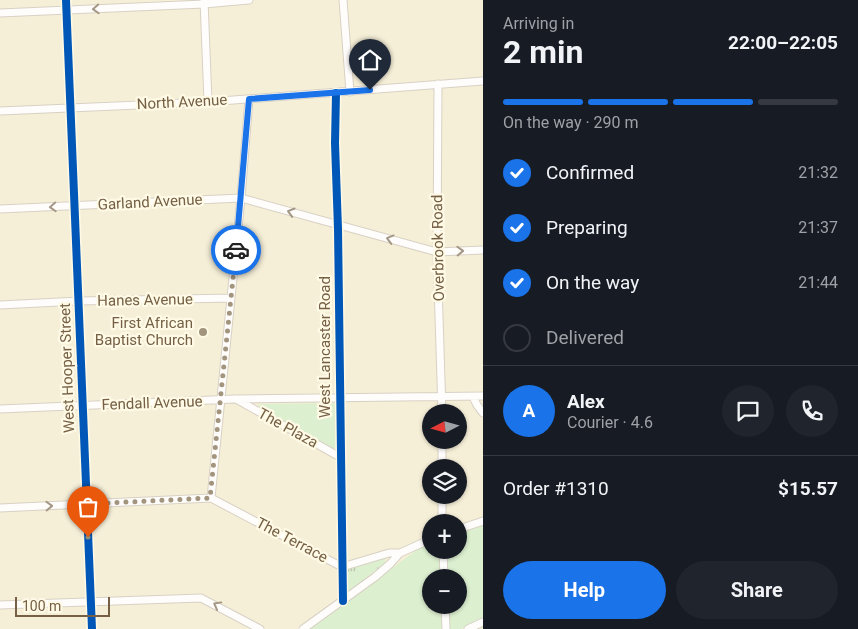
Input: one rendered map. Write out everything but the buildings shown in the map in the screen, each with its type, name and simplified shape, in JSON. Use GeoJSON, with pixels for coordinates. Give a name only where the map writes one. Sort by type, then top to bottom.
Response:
{"type":"FeatureCollection","features":[{"type":"Feature","properties":{"kind":"street","name":"West Hooper Street"},"geometry":{"type":"LineString","coordinates":[[66,0],[92,629]]}},
{"type":"Feature","properties":{"kind":"street"},"geometry":{"type":"LineString","coordinates":[[0,13],[249,0]]}},
{"type":"Feature","properties":{"kind":"street"},"geometry":{"type":"LineString","coordinates":[[343,0],[350,92]]}},
{"type":"Feature","properties":{"kind":"street"},"geometry":{"type":"LineString","coordinates":[[204,2],[208,102]]}},
{"type":"Feature","properties":{"kind":"street","name":"North Avenue"},"geometry":{"type":"LineString","coordinates":[[0,111],[208,102],[483,81]]}},
{"type":"Feature","properties":{"kind":"street","name":"Overbrook Road"},"geometry":{"type":"LineString","coordinates":[[438,84],[437,252],[441,404]]}},
{"type":"Feature","properties":{"kind":"street","name":"West Lancaster Road"},"geometry":{"type":"LineString","coordinates":[[336,93],[335,143],[338,225],[343,601]]}},
{"type":"Feature","properties":{"kind":"street"},"geometry":{"type":"LineString","coordinates":[[0,508],[210,498],[241,198],[249,99]]}},
{"type":"Feature","properties":{"kind":"street","name":"Garland Avenue"},"geometry":{"type":"LineString","coordinates":[[0,209],[241,198],[437,252],[483,250]]}},
{"type":"Feature","properties":{"kind":"street","name":"Hanes Avenue"},"geometry":{"type":"LineString","coordinates":[[0,305],[79,301],[231,298]]}},
{"type":"Feature","properties":{"kind":"street","name":"Fendall Avenue"},"geometry":{"type":"LineString","coordinates":[[0,409],[236,399],[483,396]]}},
{"type":"Feature","properties":{"kind":"street"},"geometry":{"type":"LineString","coordinates":[[473,397],[477,406],[483,412]]}},
{"type":"Feature","properties":{"kind":"street","name":"The Plaza"},"geometry":{"type":"LineString","coordinates":[[236,399],[340,457]]}},
{"type":"Feature","properties":{"kind":"street","name":"The Terrace"},"geometry":{"type":"LineString","coordinates":[[210,498],[342,566],[390,553],[400,553],[422,543]]}},
{"type":"Feature","properties":{"kind":"street"},"geometry":{"type":"LineString","coordinates":[[467,526],[483,521]]}},
{"type":"Feature","properties":{"kind":"street"},"geometry":{"type":"LineString","coordinates":[[303,629],[343,601],[390,564],[400,553]]}},
{"type":"Feature","properties":{"kind":"street"},"geometry":{"type":"LineString","coordinates":[[0,605],[201,598],[260,629]]}},
{"type":"Feature","properties":{"kind":"street"},"geometry":{"type":"LineString","coordinates":[[445,614],[446,629]]}},
{"type":"Feature","properties":{"kind":"street"},"geometry":{"type":"LineString","coordinates":[[468,629],[483,622]]}},
{"type":"Feature","properties":{"kind":"shaded area"},"geometry":{"type":"Polygon","coordinates":[[[0,0],[483,0],[483,629],[0,629],[0,0]]]}},
{"type":"Feature","properties":{"kind":"green space"},"geometry":{"type":"Polygon","coordinates":[[[334,403],[336,406],[336,446],[334,449],[260,409],[258,406],[261,404],[334,403]]]}},
{"type":"Feature","properties":{"kind":"green space"},"geometry":{"type":"Polygon","coordinates":[[[483,524],[483,619],[461,629],[310,629],[422,546],[422,559],[467,559],[467,530],[483,524]]]}},
{"type":"Feature","properties":{"kind":"green space"},"geometry":{"type":"Polygon","coordinates":[[[383,558],[385,563],[350,591],[345,588],[346,570],[383,558]]]}},
{"type":"Feature","properties":{"kind":"cycle path"},"geometry":{"type":"LineString","coordinates":[[66,0],[92,629]]}},
{"type":"Feature","properties":{"kind":"cycle path"},"geometry":{"type":"LineString","coordinates":[[336,93],[335,143],[343,601]]}},
{"type":"Feature","properties":{"kind":"way so far"},"geometry":{"type":"LineString","coordinates":[[88,537],[87,504],[210,498],[236,250]]}},
{"type":"Feature","properties":{"kind":"place","name":"First African Baptist Church"},"geometry":{"type":"Point","coordinates":[203,332]}},
{"type":"Feature","properties":{"kind":"route"},"geometry":{"type":"LineString","coordinates":[[236,250],[249,99],[370,90]]}}]}
